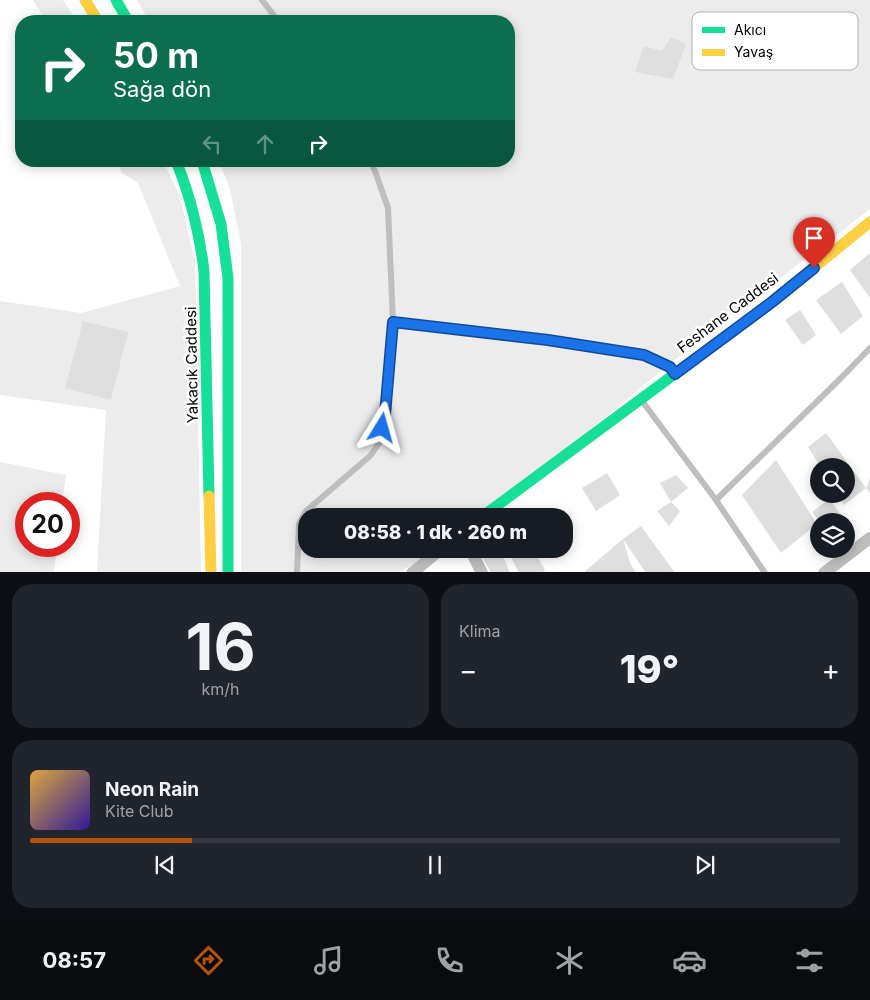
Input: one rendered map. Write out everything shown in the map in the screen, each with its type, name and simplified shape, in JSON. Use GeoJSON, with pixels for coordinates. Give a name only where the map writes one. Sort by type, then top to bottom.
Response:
{"type":"FeatureCollection","features":[{"type":"Feature","properties":{"kind":"main road"},"geometry":{"type":"LineString","coordinates":[[86,0],[95,15]]}},
{"type":"Feature","properties":{"kind":"main road"},"geometry":{"type":"LineString","coordinates":[[116,0],[125,15]]}},
{"type":"Feature","properties":{"kind":"main road","name":"Yakacık Caddesi"},"geometry":{"type":"LineString","coordinates":[[178,167],[203,257],[211,572]]}},
{"type":"Feature","properties":{"kind":"main road"},"geometry":{"type":"LineString","coordinates":[[204,167],[221,224],[228,278],[228,572]]}},
{"type":"Feature","properties":{"kind":"main road","name":"Feshane Caddesi"},"geometry":{"type":"LineString","coordinates":[[494,508],[772,302],[870,222]]}},
{"type":"Feature","properties":{"kind":"street"},"geometry":{"type":"LineString","coordinates":[[824,572],[870,538]]}},
{"type":"Feature","properties":{"kind":"street"},"geometry":{"type":"LineString","coordinates":[[412,572],[430,558]]}},
{"type":"Feature","properties":{"kind":"street"},"geometry":{"type":"LineString","coordinates":[[475,558],[482,572]]}},
{"type":"Feature","properties":{"kind":"lane"},"geometry":{"type":"LineString","coordinates":[[262,0],[273,15]]}},
{"type":"Feature","properties":{"kind":"lane"},"geometry":{"type":"LineString","coordinates":[[297,572],[299,524],[306,511],[370,456],[380,442],[385,415],[393,322],[388,208],[373,167]]}},
{"type":"Feature","properties":{"kind":"lane"},"geometry":{"type":"LineString","coordinates":[[393,322],[548,340],[644,355],[670,367],[675,374]]}},
{"type":"Feature","properties":{"kind":"lane"},"geometry":{"type":"LineString","coordinates":[[716,500],[870,348]]}},
{"type":"Feature","properties":{"kind":"lane"},"geometry":{"type":"LineString","coordinates":[[642,399],[716,500],[765,572]]}},
{"type":"Feature","properties":{"kind":"shaded area"},"geometry":{"type":"Polygon","coordinates":[[[33,0],[63,0],[73,15],[42,15],[33,0]]]}},
{"type":"Feature","properties":{"kind":"shaded area"},"geometry":{"type":"Polygon","coordinates":[[[137,0],[870,0],[870,209],[689,348],[494,508],[298,508],[298,558],[422,558],[401,572],[241,572],[241,244],[230,189],[221,167],[515,167],[515,15],[146,15],[137,0]]]}},
{"type":"Feature","properties":{"kind":"shaded area"},"geometry":{"type":"Polygon","coordinates":[[[120,167],[166,167],[180,196],[195,262],[201,572],[97,572],[106,410],[0,395],[0,301],[81,313],[180,286],[138,183],[122,173],[120,167]]]}},
{"type":"Feature","properties":{"kind":"shaded area"},"geometry":{"type":"Polygon","coordinates":[[[0,462],[66,475],[64,492],[15,492],[15,557],[56,557],[54,572],[0,572],[0,462]]]}},
{"type":"Feature","properties":{"kind":"building"},"geometry":{"type":"Polygon","coordinates":[[[671,37],[686,44],[673,79],[635,72],[644,46],[662,51],[671,37]]]}},
{"type":"Feature","properties":{"kind":"building"},"geometry":{"type":"Polygon","coordinates":[[[870,253],[870,298],[850,270],[870,253]]]}},
{"type":"Feature","properties":{"kind":"building"},"geometry":{"type":"Polygon","coordinates":[[[842,282],[863,316],[841,334],[816,300],[842,282]]]}},
{"type":"Feature","properties":{"kind":"building"},"geometry":{"type":"Polygon","coordinates":[[[800,310],[816,335],[803,345],[785,320],[800,310]]]}},
{"type":"Feature","properties":{"kind":"building"},"geometry":{"type":"Polygon","coordinates":[[[83,321],[128,332],[111,400],[65,388],[83,321]]]}},
{"type":"Feature","properties":{"kind":"building"},"geometry":{"type":"Polygon","coordinates":[[[826,433],[844,458],[815,458],[808,447],[826,433]]]}},
{"type":"Feature","properties":{"kind":"building"},"geometry":{"type":"Polygon","coordinates":[[[776,460],[810,513],[810,530],[781,553],[742,495],[776,460]]]}},
{"type":"Feature","properties":{"kind":"building"},"geometry":{"type":"Polygon","coordinates":[[[607,473],[620,495],[596,511],[582,488],[607,473]]]}},
{"type":"Feature","properties":{"kind":"building"},"geometry":{"type":"Polygon","coordinates":[[[855,473],[866,488],[855,496],[855,473]]]}},
{"type":"Feature","properties":{"kind":"building"},"geometry":{"type":"Polygon","coordinates":[[[676,475],[688,488],[671,502],[660,483],[676,475]]]}},
{"type":"Feature","properties":{"kind":"building"},"geometry":{"type":"Polygon","coordinates":[[[870,478],[870,493],[866,488],[870,478]]]}},
{"type":"Feature","properties":{"kind":"building"},"geometry":{"type":"Polygon","coordinates":[[[671,502],[680,511],[669,526],[657,511],[671,502]]]}},
{"type":"Feature","properties":{"kind":"building"},"geometry":{"type":"Polygon","coordinates":[[[824,503],[832,503],[840,513],[813,513],[824,503]]]}},
{"type":"Feature","properties":{"kind":"building"},"geometry":{"type":"Polygon","coordinates":[[[641,526],[674,572],[645,572],[623,539],[641,526]]]}},
{"type":"Feature","properties":{"kind":"building"},"geometry":{"type":"Polygon","coordinates":[[[623,539],[630,563],[635,572],[584,572],[623,539]]]}},
{"type":"Feature","properties":{"kind":"building"},"geometry":{"type":"Polygon","coordinates":[[[483,558],[504,558],[510,572],[490,572],[483,558]]]}},
{"type":"Feature","properties":{"kind":"building"},"geometry":{"type":"Polygon","coordinates":[[[512,558],[538,558],[545,570],[543,572],[518,572],[512,558]]]}},
{"type":"Feature","properties":{"kind":"traffic: fast"},"geometry":{"type":"LineString","coordinates":[[116,0],[125,15]]}},
{"type":"Feature","properties":{"kind":"traffic: fast"},"geometry":{"type":"LineString","coordinates":[[178,167],[194,215],[204,271],[209,496]]}},
{"type":"Feature","properties":{"kind":"traffic: fast"},"geometry":{"type":"LineString","coordinates":[[204,167],[221,224],[228,278],[228,572]]}},
{"type":"Feature","properties":{"kind":"traffic: fast"},"geometry":{"type":"LineString","coordinates":[[494,508],[772,302],[805,275]]}},
{"type":"Feature","properties":{"kind":"traffic: slow"},"geometry":{"type":"LineString","coordinates":[[85,0],[94,15]]}},
{"type":"Feature","properties":{"kind":"traffic: slow"},"geometry":{"type":"LineString","coordinates":[[805,275],[870,222]]}},
{"type":"Feature","properties":{"kind":"traffic: slow"},"geometry":{"type":"LineString","coordinates":[[209,496],[211,572]]}},
{"type":"Feature","properties":{"kind":"route"},"geometry":{"type":"LineString","coordinates":[[382,428],[385,415],[393,322],[548,340],[644,355],[670,367],[675,374],[772,302],[814,268]]}}]}
